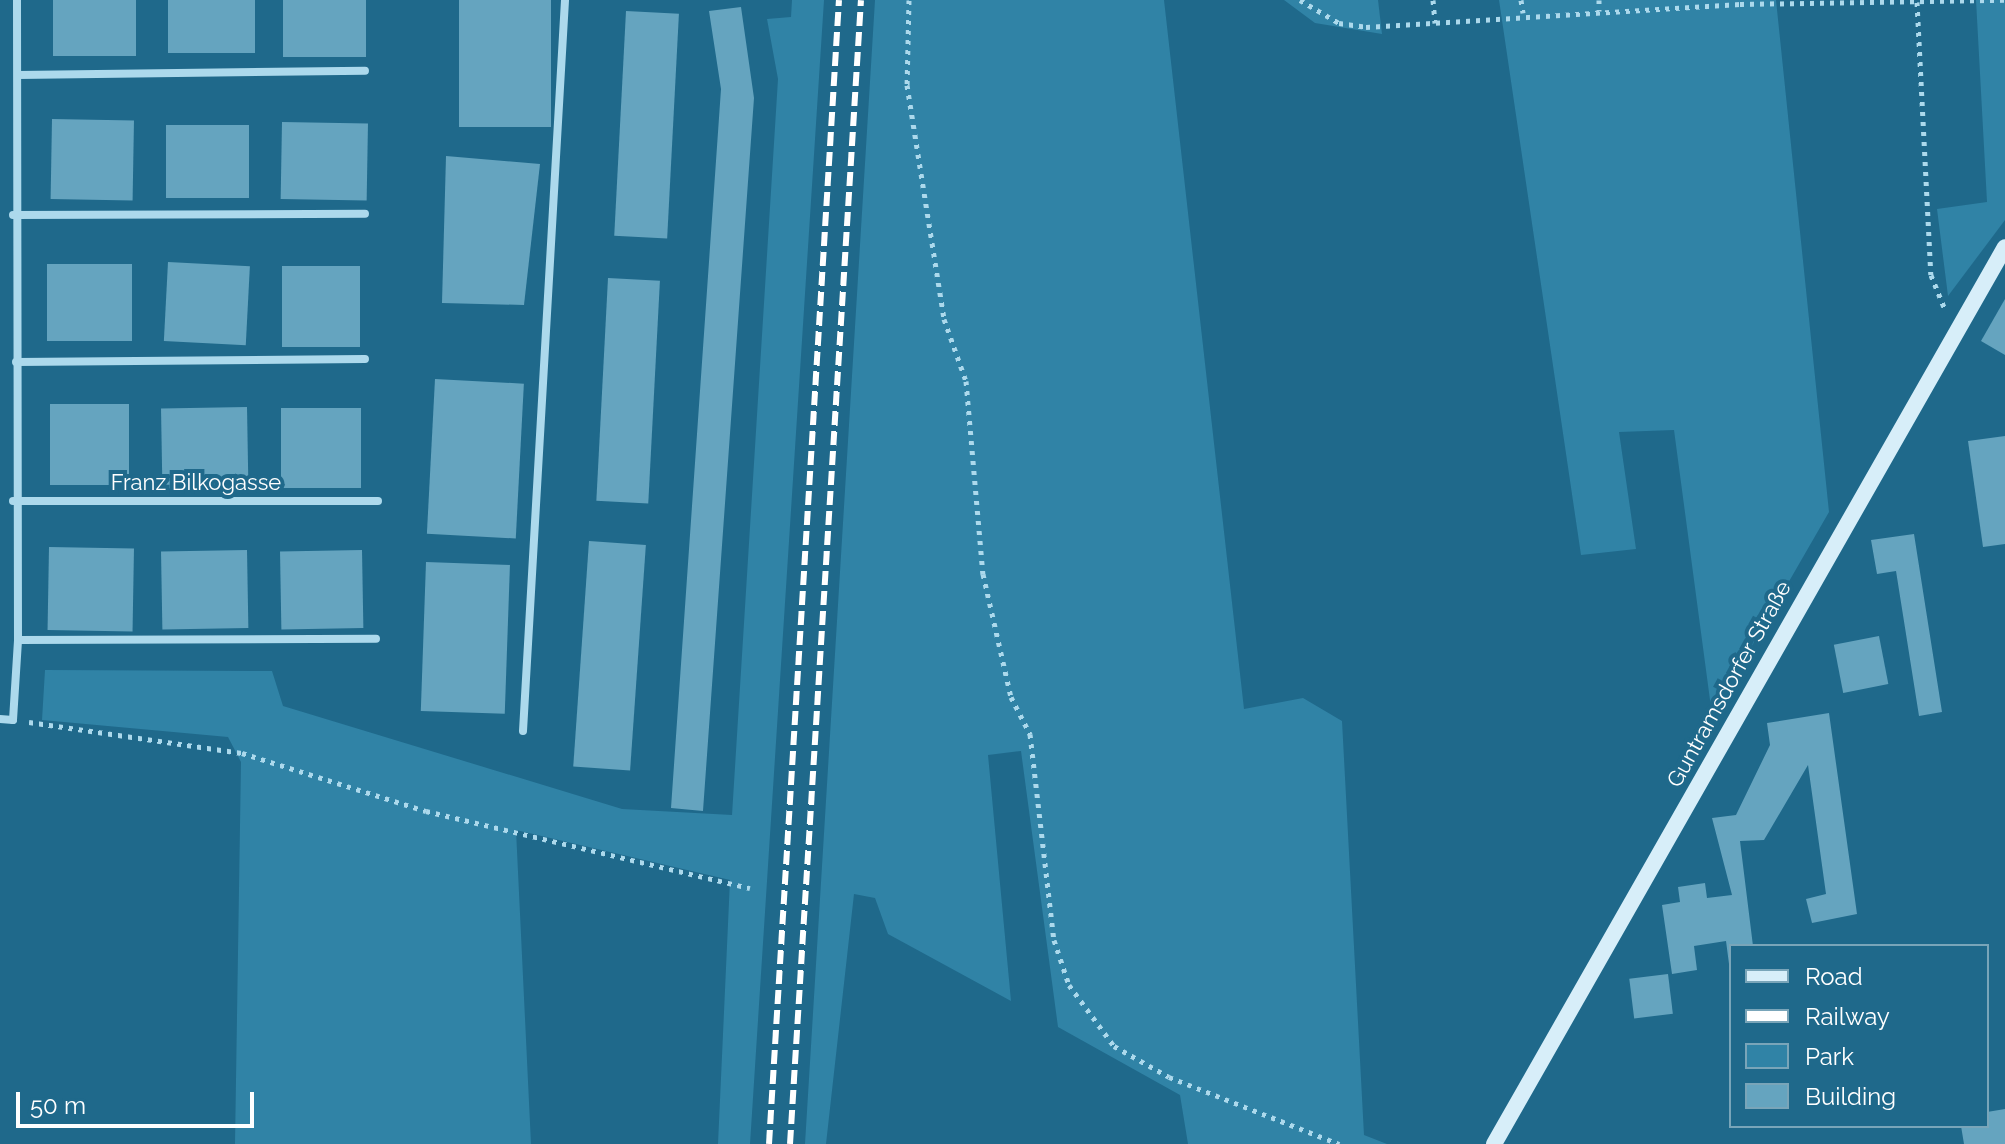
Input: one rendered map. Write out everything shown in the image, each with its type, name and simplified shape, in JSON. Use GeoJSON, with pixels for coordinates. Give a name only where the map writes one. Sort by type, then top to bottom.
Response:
{"type":"FeatureCollection","features":[{"type":"Feature","properties":{"kind":"street"},"geometry":{"type":"LineString","coordinates":[[0,719],[13,720],[18,640],[13,501],[17,0]]}},
{"type":"Feature","properties":{"kind":"street"},"geometry":{"type":"LineString","coordinates":[[523,731],[565,0]]}},
{"type":"Feature","properties":{"kind":"street"},"geometry":{"type":"LineString","coordinates":[[18,75],[365,71]]}},
{"type":"Feature","properties":{"kind":"street"},"geometry":{"type":"LineString","coordinates":[[13,215],[365,214]]}},
{"type":"Feature","properties":{"kind":"street","name":"Guntramsdorfer Straße"},"geometry":{"type":"LineString","coordinates":[[1494,1144],[2005,247]]}},
{"type":"Feature","properties":{"kind":"street"},"geometry":{"type":"LineString","coordinates":[[16,362],[365,359]]}},
{"type":"Feature","properties":{"kind":"street","name":"Franz Bilkogasse"},"geometry":{"type":"LineString","coordinates":[[13,501],[378,501]]}},
{"type":"Feature","properties":{"kind":"street"},"geometry":{"type":"LineString","coordinates":[[18,640],[376,639]]}},
{"type":"Feature","properties":{"kind":"path"},"geometry":{"type":"LineString","coordinates":[[909,0],[907,85],[944,319],[966,381],[983,574],[1011,697],[1030,734],[1054,940],[1069,985],[1114,1046],[1169,1077],[1339,1144]]}},
{"type":"Feature","properties":{"kind":"path"},"geometry":{"type":"LineString","coordinates":[[1300,0],[1339,23],[1435,23],[1523,13],[1740,2],[2005,0]]}},
{"type":"Feature","properties":{"kind":"path"},"geometry":{"type":"LineString","coordinates":[[1433,0],[1435,23]]}},
{"type":"Feature","properties":{"kind":"path"},"geometry":{"type":"LineString","coordinates":[[1521,0],[1523,13]]}},
{"type":"Feature","properties":{"kind":"path"},"geometry":{"type":"LineString","coordinates":[[1599,0],[1599,11]]}},
{"type":"Feature","properties":{"kind":"path"},"geometry":{"type":"LineString","coordinates":[[1917,1],[1931,275],[1954,332]]}},
{"type":"Feature","properties":{"kind":"path"},"geometry":{"type":"LineString","coordinates":[[13,720],[242,753],[426,811],[750,888]]}},
{"type":"Feature","properties":{"kind":"green space"},"geometry":{"type":"Polygon","coordinates":[[[792,0],[824,0],[750,1144],[718,1144],[730,880],[516,830],[531,1144],[235,1144],[241,762],[228,737],[42,720],[45,670],[272,671],[283,706],[622,809],[732,815],[778,79],[767,19],[791,17],[792,0]]]}},
{"type":"Feature","properties":{"kind":"green space"},"geometry":{"type":"Polygon","coordinates":[[[875,0],[1164,0],[1244,709],[1303,698],[1342,721],[1364,1135],[1387,1144],[1188,1144],[1180,1095],[1058,1027],[1021,751],[988,755],[1011,1001],[888,934],[875,898],[854,894],[826,1144],[805,1144],[875,0]]]}},
{"type":"Feature","properties":{"kind":"green space"},"geometry":{"type":"Polygon","coordinates":[[[1284,0],[1378,0],[1382,34],[1315,23],[1284,0]]]}},
{"type":"Feature","properties":{"kind":"green space"},"geometry":{"type":"Polygon","coordinates":[[[1499,0],[1776,0],[1829,512],[1712,715],[1674,430],[1619,432],[1636,549],[1581,555],[1499,0]]]}},
{"type":"Feature","properties":{"kind":"green space"},"geometry":{"type":"Polygon","coordinates":[[[1976,0],[2005,0],[2005,220],[1948,296],[1937,209],[1987,202],[1976,0]]]}},
{"type":"Feature","properties":{"kind":"building"},"geometry":{"type":"Polygon","coordinates":[[[53,0],[136,0],[136,56],[53,56],[53,0]]]}},
{"type":"Feature","properties":{"kind":"building"},"geometry":{"type":"Polygon","coordinates":[[[168,0],[255,0],[255,53],[168,53],[168,0]]]}},
{"type":"Feature","properties":{"kind":"building"},"geometry":{"type":"Polygon","coordinates":[[[283,0],[366,0],[366,57],[283,57],[283,0]]]}},
{"type":"Feature","properties":{"kind":"building"},"geometry":{"type":"Polygon","coordinates":[[[459,0],[551,0],[551,127],[459,127],[459,0]]]}},
{"type":"Feature","properties":{"kind":"building"},"geometry":{"type":"Polygon","coordinates":[[[741,7],[754,98],[703,811],[671,808],[721,89],[709,11],[741,7]]]}},
{"type":"Feature","properties":{"kind":"building"},"geometry":{"type":"Polygon","coordinates":[[[626,11],[679,14],[667,238],[614,236],[626,11]]]}},
{"type":"Feature","properties":{"kind":"building"},"geometry":{"type":"Polygon","coordinates":[[[52,119],[134,120],[133,200],[51,199],[52,119]]]}},
{"type":"Feature","properties":{"kind":"building"},"geometry":{"type":"Polygon","coordinates":[[[282,122],[368,124],[367,200],[281,199],[282,122]]]}},
{"type":"Feature","properties":{"kind":"building"},"geometry":{"type":"Polygon","coordinates":[[[166,125],[249,125],[249,198],[166,198],[166,125]]]}},
{"type":"Feature","properties":{"kind":"building"},"geometry":{"type":"Polygon","coordinates":[[[446,156],[540,164],[524,305],[442,303],[446,156]]]}},
{"type":"Feature","properties":{"kind":"building"},"geometry":{"type":"Polygon","coordinates":[[[168,262],[250,266],[246,345],[164,341],[168,262]]]}},
{"type":"Feature","properties":{"kind":"building"},"geometry":{"type":"Polygon","coordinates":[[[47,264],[132,264],[132,341],[47,341],[47,264]]]}},
{"type":"Feature","properties":{"kind":"building"},"geometry":{"type":"Polygon","coordinates":[[[282,266],[360,266],[360,347],[282,347],[282,266]]]}},
{"type":"Feature","properties":{"kind":"building"},"geometry":{"type":"Polygon","coordinates":[[[608,278],[660,281],[648,503],[596,501],[608,278]]]}},
{"type":"Feature","properties":{"kind":"building"},"geometry":{"type":"Polygon","coordinates":[[[2005,299],[2005,355],[1981,341],[2005,299]]]}},
{"type":"Feature","properties":{"kind":"building"},"geometry":{"type":"Polygon","coordinates":[[[435,379],[524,384],[516,538],[427,534],[435,379]]]}},
{"type":"Feature","properties":{"kind":"building"},"geometry":{"type":"Polygon","coordinates":[[[50,404],[129,404],[129,485],[50,485],[50,404]]]}},
{"type":"Feature","properties":{"kind":"building"},"geometry":{"type":"Polygon","coordinates":[[[247,407],[248,487],[162,488],[161,409],[247,407]]]}},
{"type":"Feature","properties":{"kind":"building"},"geometry":{"type":"Polygon","coordinates":[[[281,408],[361,408],[361,488],[281,488],[281,408]]]}},
{"type":"Feature","properties":{"kind":"building"},"geometry":{"type":"Polygon","coordinates":[[[2005,436],[2005,544],[1983,547],[1968,441],[2005,436]]]}},
{"type":"Feature","properties":{"kind":"building"},"geometry":{"type":"Polygon","coordinates":[[[1914,534],[1942,712],[1919,716],[1896,571],[1877,574],[1871,540],[1914,534]]]}},
{"type":"Feature","properties":{"kind":"building"},"geometry":{"type":"Polygon","coordinates":[[[589,541],[646,545],[630,770],[573,766],[589,541]]]}},
{"type":"Feature","properties":{"kind":"building"},"geometry":{"type":"Polygon","coordinates":[[[49,547],[134,548],[133,631],[48,630],[49,547]]]}},
{"type":"Feature","properties":{"kind":"building"},"geometry":{"type":"Polygon","coordinates":[[[247,550],[248,628],[162,629],[161,552],[247,550]]]}},
{"type":"Feature","properties":{"kind":"building"},"geometry":{"type":"Polygon","coordinates":[[[362,550],[363,628],[281,629],[280,551],[362,550]]]}},
{"type":"Feature","properties":{"kind":"building"},"geometry":{"type":"Polygon","coordinates":[[[426,562],[510,565],[505,714],[421,711],[426,562]]]}},
{"type":"Feature","properties":{"kind":"building"},"geometry":{"type":"Polygon","coordinates":[[[1879,636],[1888,684],[1843,693],[1834,645],[1879,636]]]}},
{"type":"Feature","properties":{"kind":"building"},"geometry":{"type":"Polygon","coordinates":[[[1829,713],[1857,914],[1812,923],[1806,899],[1826,894],[1808,765],[1764,840],[1740,841],[1753,944],[1729,944],[1729,964],[1726,941],[1694,946],[1697,970],[1672,974],[1662,905],[1680,902],[1678,887],[1705,883],[1707,898],[1732,895],[1712,818],[1736,815],[1770,745],[1767,723],[1829,713]]]}},
{"type":"Feature","properties":{"kind":"building"},"geometry":{"type":"Polygon","coordinates":[[[1668,974],[1673,1014],[1634,1018],[1629,979],[1668,974]]]}},
{"type":"Feature","properties":{"kind":"building"},"geometry":{"type":"Polygon","coordinates":[[[2005,1109],[2005,1144],[1964,1144],[1961,1128],[1989,1128],[1989,1112],[2005,1109]]]}},
{"type":"Feature","properties":{"kind":"railway"},"geometry":{"type":"LineString","coordinates":[[769,1144],[839,0]]}},
{"type":"Feature","properties":{"kind":"railway"},"geometry":{"type":"LineString","coordinates":[[790,1144],[861,0]]}}]}
